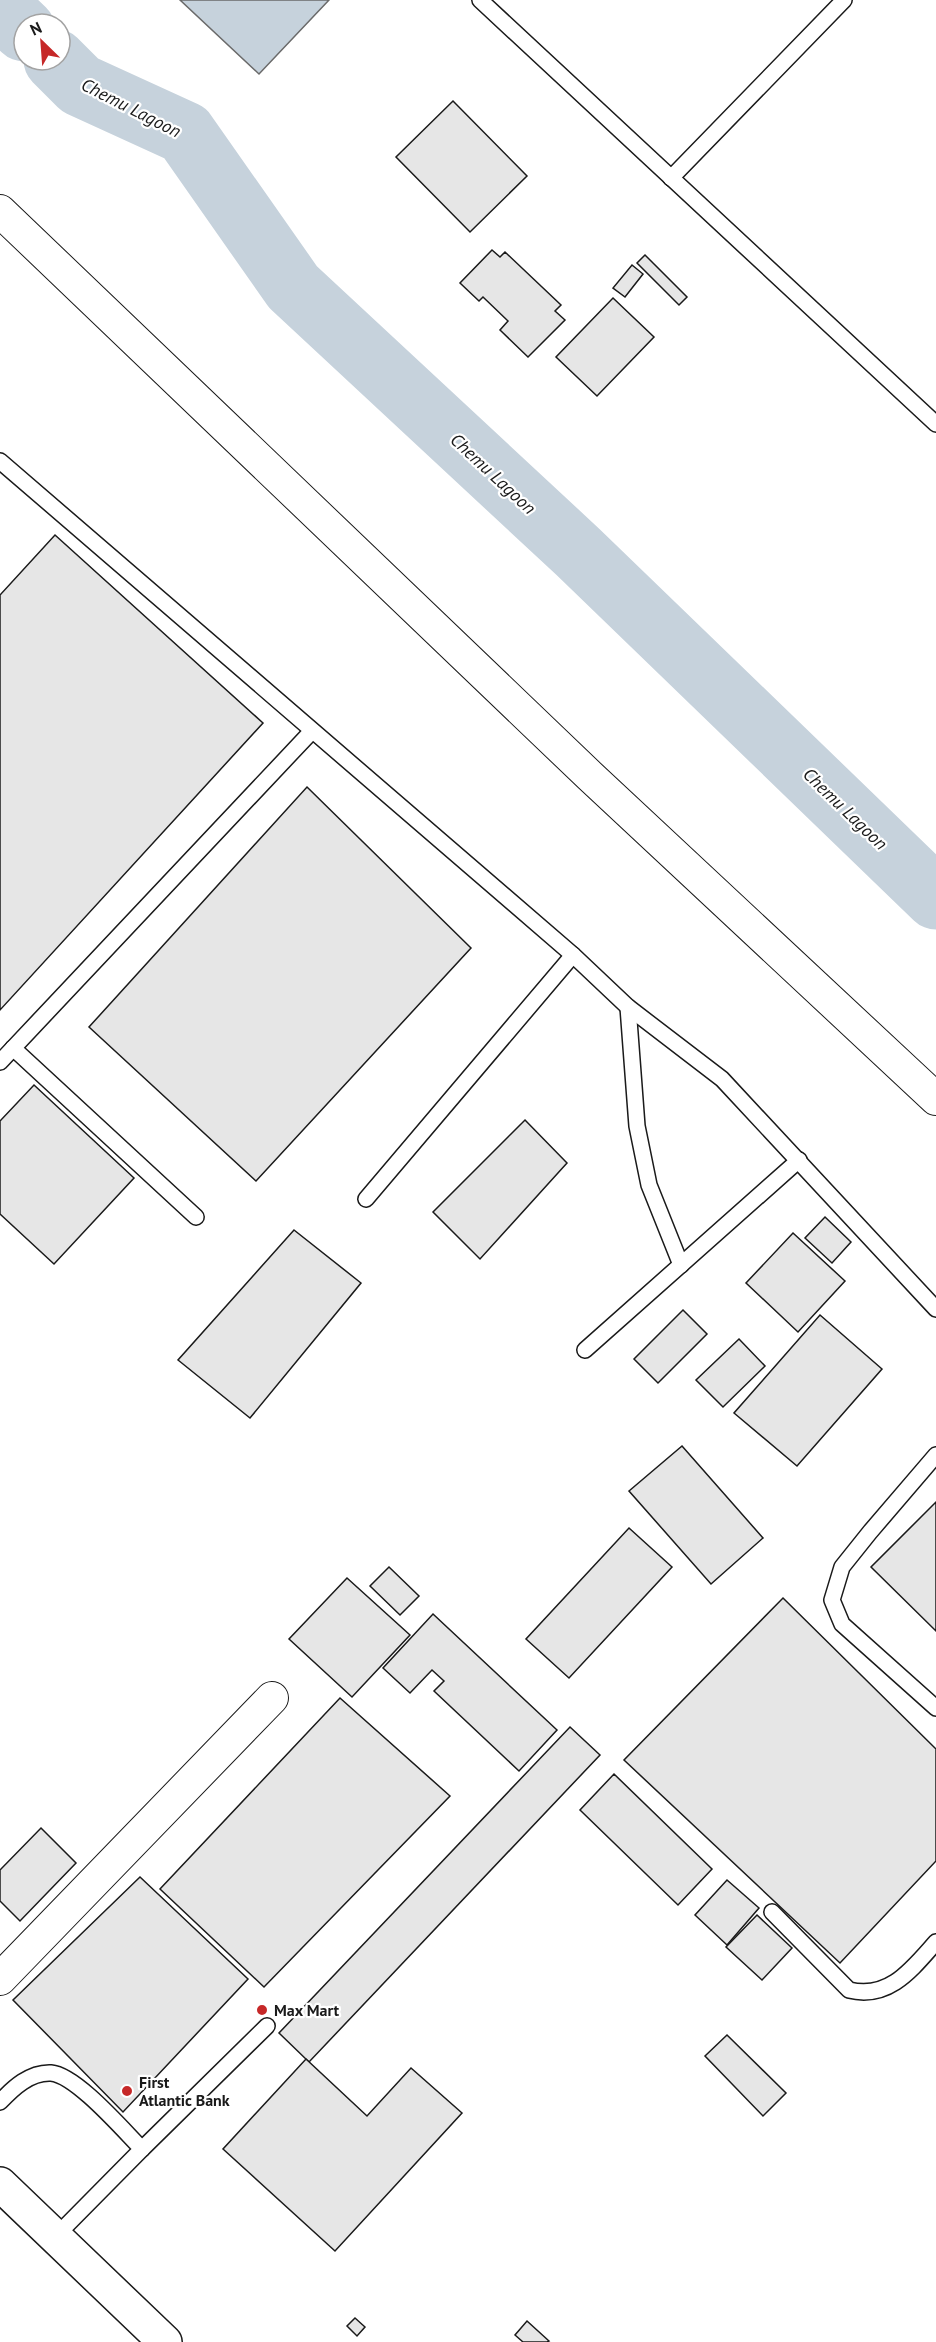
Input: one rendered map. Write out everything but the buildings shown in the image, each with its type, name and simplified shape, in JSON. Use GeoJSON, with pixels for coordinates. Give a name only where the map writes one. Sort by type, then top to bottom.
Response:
{"type":"FeatureCollection","features":[{"type":"Feature","properties":{"kind":"street"},"geometry":{"type":"LineString","coordinates":[[0,211],[581,768],[936,1099]]}},
{"type":"Feature","properties":{"kind":"street"},"geometry":{"type":"LineString","coordinates":[[0,1979],[272,1698]]}},
{"type":"Feature","properties":{"kind":"street"},"geometry":{"type":"LineString","coordinates":[[0,2184],[165,2342]]}},
{"type":"Feature","properties":{"kind":"lane"},"geometry":{"type":"LineString","coordinates":[[480,0],[936,424]]}},
{"type":"Feature","properties":{"kind":"lane"},"geometry":{"type":"LineString","coordinates":[[671,178],[844,0]]}},
{"type":"Feature","properties":{"kind":"lane"},"geometry":{"type":"LineString","coordinates":[[0,461],[573,955],[628,1007],[722,1079],[936,1309]]}},
{"type":"Feature","properties":{"kind":"lane"},"geometry":{"type":"LineString","coordinates":[[0,1062],[312,731]]}},
{"type":"Feature","properties":{"kind":"lane"},"geometry":{"type":"LineString","coordinates":[[366,1199],[573,955]]}},
{"type":"Feature","properties":{"kind":"lane"},"geometry":{"type":"LineString","coordinates":[[628,1007],[637,1126],[649,1185],[681,1265]]}},
{"type":"Feature","properties":{"kind":"lane"},"geometry":{"type":"LineString","coordinates":[[13,1048],[196,1217]]}},
{"type":"Feature","properties":{"kind":"lane"},"geometry":{"type":"LineString","coordinates":[[585,1350],[799,1160]]}},
{"type":"Feature","properties":{"kind":"lane"},"geometry":{"type":"LineString","coordinates":[[936,1455],[842,1567],[832,1600],[842,1624],[936,1708]]}},
{"type":"Feature","properties":{"kind":"lane"},"geometry":{"type":"LineString","coordinates":[[772,1912],[849,1990],[864,1994],[886,1988],[911,1970],[936,1942]]}},
{"type":"Feature","properties":{"kind":"lane"},"geometry":{"type":"LineString","coordinates":[[56,2236],[267,2026]]}},
{"type":"Feature","properties":{"kind":"lane"},"geometry":{"type":"LineString","coordinates":[[0,2102],[13,2088],[33,2076],[52,2073],[76,2083],[142,2149]]}},
{"type":"Feature","properties":{"kind":"shaded area"},"geometry":{"type":"Polygon","coordinates":[[[180,0],[329,0],[259,74],[180,0]]]}},
{"type":"Feature","properties":{"kind":"waterway","name":"Chemu Lagoon"},"geometry":{"type":"LineString","coordinates":[[0,7],[12,18]]}},
{"type":"Feature","properties":{"kind":"waterway","name":"Chemu Lagoon"},"geometry":{"type":"LineString","coordinates":[[67,72],[80,85],[185,133],[293,287],[578,552],[936,898]]}},
{"type":"Feature","properties":{"kind":"place","name":"Max Mart"},"geometry":{"type":"Point","coordinates":[262,2010]}},
{"type":"Feature","properties":{"kind":"place","name":"First Atlantic Bank"},"geometry":{"type":"Point","coordinates":[127,2091]}}]}
